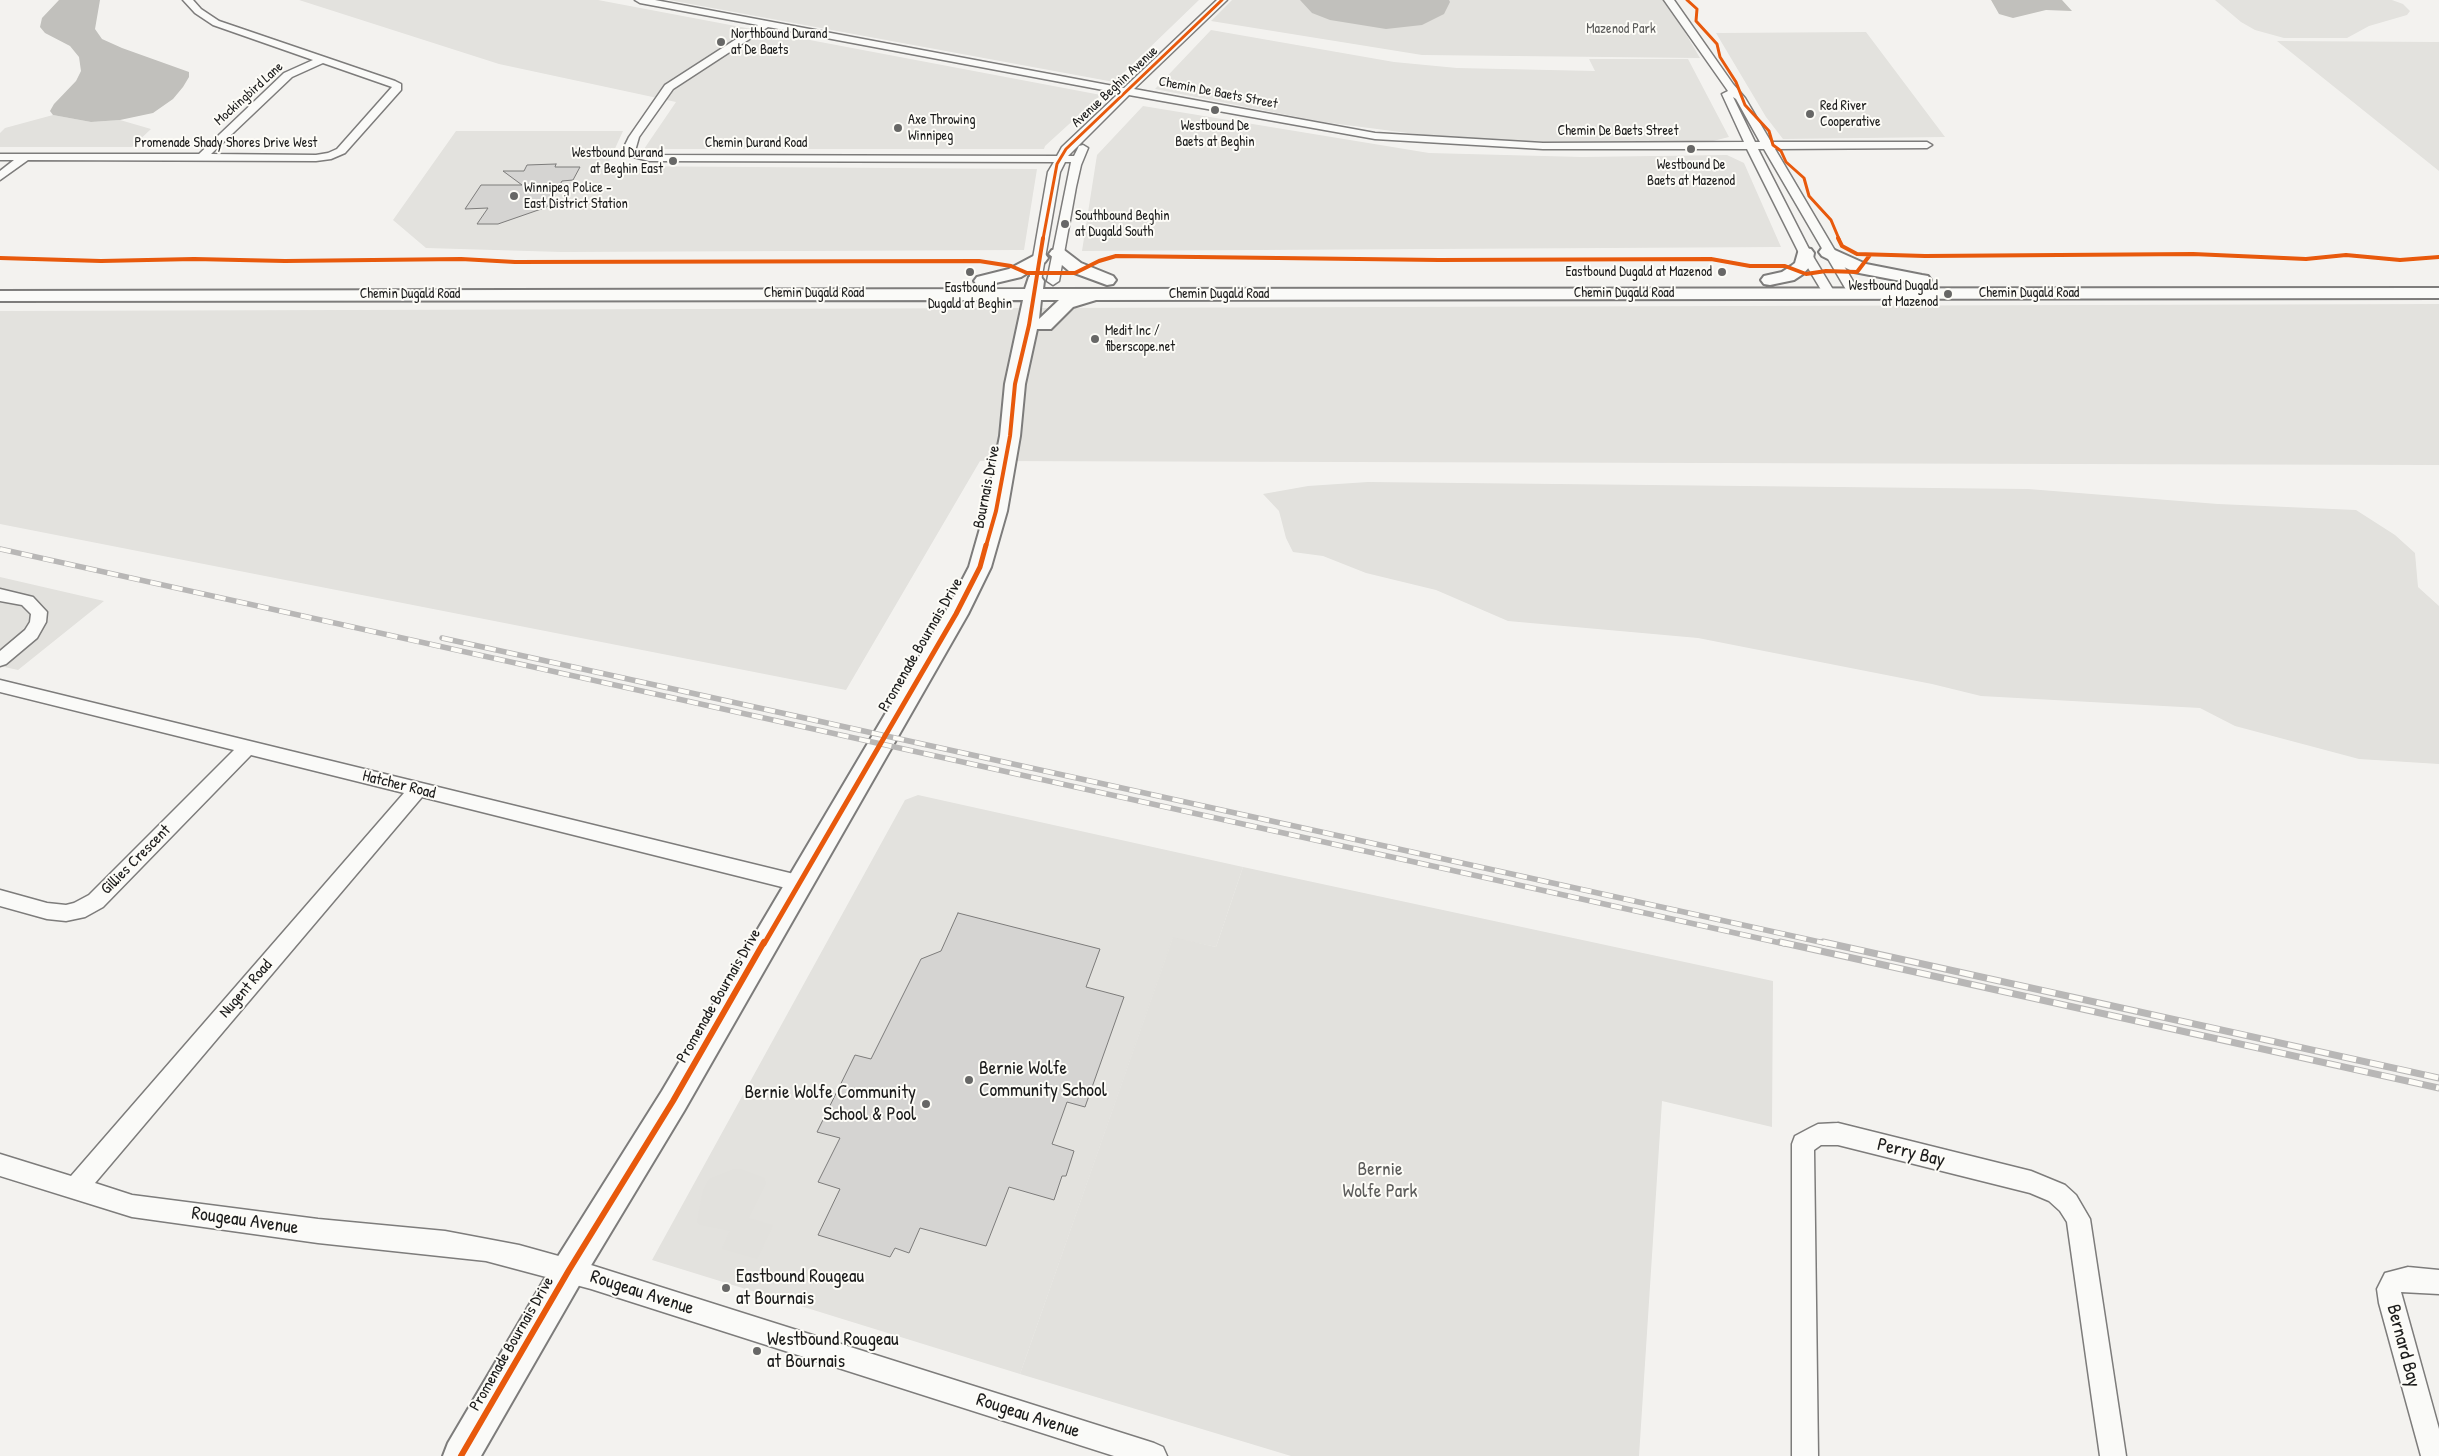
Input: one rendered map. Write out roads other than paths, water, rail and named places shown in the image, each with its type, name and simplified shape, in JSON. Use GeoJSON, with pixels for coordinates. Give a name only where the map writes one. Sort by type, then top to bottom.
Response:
{"type":"FeatureCollection","features":[{"type":"Feature","properties":{"kind":"main road"},"geometry":{"type":"LineString","coordinates":[[1828,252],[1860,268],[1888,275],[1925,280]]}},
{"type":"Feature","properties":{"kind":"main road"},"geometry":{"type":"LineString","coordinates":[[1770,280],[1788,276],[1797,270],[1803,264],[1805,253]]}},
{"type":"Feature","properties":{"kind":"main road"},"geometry":{"type":"LineString","coordinates":[[1058,254],[1075,267],[1110,287]]}},
{"type":"Feature","properties":{"kind":"main road"},"geometry":{"type":"LineString","coordinates":[[983,281],[1015,273],[1039,258]]}},
{"type":"Feature","properties":{"kind":"main road","name":"Chemin Dugald Road"},"geometry":{"type":"LineString","coordinates":[[1849,287],[1925,280],[2439,279]]}},
{"type":"Feature","properties":{"kind":"main road","name":"Chemin Dugald Road"},"geometry":{"type":"LineString","coordinates":[[0,283],[349,280],[983,281],[1043,287]]}},
{"type":"Feature","properties":{"kind":"main road","name":"Chemin Dugald Road"},"geometry":{"type":"LineString","coordinates":[[1110,287],[1770,280],[1825,287]]}},
{"type":"Feature","properties":{"kind":"main road"},"geometry":{"type":"LineString","coordinates":[[1036,325],[1043,287]]}},
{"type":"Feature","properties":{"kind":"main road","name":"Chemin Dugald Road"},"geometry":{"type":"LineString","coordinates":[[0,296],[967,293],[1043,287],[1849,287],[2439,293]]}},
{"type":"Feature","properties":{"kind":"main road"},"geometry":{"type":"LineString","coordinates":[[1036,325],[1067,304],[1110,287]]}},
{"type":"Feature","properties":{"kind":"main road"},"geometry":{"type":"LineString","coordinates":[[967,293],[1012,303],[1036,325]]}},
{"type":"Feature","properties":{"kind":"main road","name":"Bournais Drive"},"geometry":{"type":"LineString","coordinates":[[988,544],[1010,436],[1033,384],[1036,325]]}},
{"type":"Feature","properties":{"kind":"main road","name":"Promenade Bournais Drive"},"geometry":{"type":"LineString","coordinates":[[461,1456],[569,1270],[673,1101],[956,614],[980,567],[988,544]]}},
{"type":"Feature","properties":{"kind":"street","name":"Promenade Shady Shores Drive West"},"geometry":{"type":"LineString","coordinates":[[2,158],[316,158],[331,156],[341,150],[397,86],[216,23],[198,11],[188,0]]}},
{"type":"Feature","properties":{"kind":"street","name":"Chemin De Baets Street"},"geometry":{"type":"LineString","coordinates":[[640,0],[1375,136],[1543,146],[1927,145]]}},
{"type":"Feature","properties":{"kind":"street","name":"Avenue Beghin Avenue"},"geometry":{"type":"LineString","coordinates":[[1043,287],[1039,258],[1054,172],[1061,158],[1077,138],[1129,91],[1222,0]]}},
{"type":"Feature","properties":{"kind":"street"},"geometry":{"type":"LineString","coordinates":[[1669,0],[1728,86],[1740,98],[1769,145],[1849,287]]}},
{"type":"Feature","properties":{"kind":"street","name":"Chemin Durand Road"},"geometry":{"type":"LineString","coordinates":[[766,24],[669,87],[634,137],[628,149],[630,153],[635,156],[649,158],[1078,159]]}},
{"type":"Feature","properties":{"kind":"street","name":"Mockingbird Lane"},"geometry":{"type":"LineString","coordinates":[[201,158],[282,79],[320,60]]}},
{"type":"Feature","properties":{"kind":"street"},"geometry":{"type":"LineString","coordinates":[[1728,86],[1727,97],[1805,253],[1825,287]]}},
{"type":"Feature","properties":{"kind":"street","name":"Avenue Beghin Avenue"},"geometry":{"type":"LineString","coordinates":[[1043,287],[1058,254],[1070,187],[1078,159],[1110,109]]}},
{"type":"Feature","properties":{"kind":"street"},"geometry":{"type":"LineString","coordinates":[[0,177],[25,157]]}},
{"type":"Feature","properties":{"kind":"street"},"geometry":{"type":"LineString","coordinates":[[0,595],[27,602],[39,612],[38,622],[31,634],[0,660]]}},
{"type":"Feature","properties":{"kind":"street","name":"Hatcher Road"},"geometry":{"type":"LineString","coordinates":[[0,686],[798,883]]}},
{"type":"Feature","properties":{"kind":"street","name":"Gillies Crescent"},"geometry":{"type":"LineString","coordinates":[[0,898],[48,911],[66,913],[78,911],[96,901],[247,748]]}},
{"type":"Feature","properties":{"kind":"street","name":"Nugent Road"},"geometry":{"type":"LineString","coordinates":[[75,1189],[418,789]]}},
{"type":"Feature","properties":{"kind":"street","name":"Perry Bay"},"geometry":{"type":"LineString","coordinates":[[1805,1456],[1804,1144],[1818,1135],[1838,1134],[2031,1182],[2057,1193],[2068,1203],[2078,1219],[2113,1456]]}},
{"type":"Feature","properties":{"kind":"street","name":"Rougeau Avenue"},"geometry":{"type":"LineString","coordinates":[[0,1165],[132,1206],[486,1249],[569,1270],[1148,1455]]}},
{"type":"Feature","properties":{"kind":"street","name":"Bernard Bay"},"geometry":{"type":"LineString","coordinates":[[2434,1456],[2391,1303],[2389,1289],[2393,1281],[2408,1278],[2439,1282]]}},
{"type":"Feature","properties":{"kind":"railway"},"geometry":{"type":"LineString","coordinates":[[0,549],[1785,944]]}},
{"type":"Feature","properties":{"kind":"railway"},"geometry":{"type":"LineString","coordinates":[[442,638],[1829,944]]}},
{"type":"Feature","properties":{"kind":"railway"},"geometry":{"type":"LineString","coordinates":[[1780,942],[2439,1088]]}},
{"type":"Feature","properties":{"kind":"railway"},"geometry":{"type":"LineString","coordinates":[[1823,942],[2439,1078]]}},
{"type":"Feature","properties":{"kind":"place","name":"Northbound Durand at De Baets"},"geometry":{"type":"Point","coordinates":[721,42]}},
{"type":"Feature","properties":{"kind":"place","name":"Westbound De Baets at Beghin"},"geometry":{"type":"Point","coordinates":[1215,110]}},
{"type":"Feature","properties":{"kind":"place","name":"Red River Cooperative"},"geometry":{"type":"Point","coordinates":[1810,114]}},
{"type":"Feature","properties":{"kind":"place","name":"Axe Throwing Winnipeg"},"geometry":{"type":"Point","coordinates":[898,128]}},
{"type":"Feature","properties":{"kind":"place","name":"Westbound De Baets at Mazenod"},"geometry":{"type":"Point","coordinates":[1691,149]}},
{"type":"Feature","properties":{"kind":"place","name":"Westbound Durand at Beghin East"},"geometry":{"type":"Point","coordinates":[673,161]}},
{"type":"Feature","properties":{"kind":"place","name":"Winnipeg Police - East District Station"},"geometry":{"type":"Point","coordinates":[514,196]}},
{"type":"Feature","properties":{"kind":"place","name":"Southbound Beghin at Dugald South"},"geometry":{"type":"Point","coordinates":[1065,224]}},
{"type":"Feature","properties":{"kind":"place","name":"Eastbound Dugald at Beghin"},"geometry":{"type":"Point","coordinates":[970,272]}},
{"type":"Feature","properties":{"kind":"place","name":"Eastbound Dugald at Mazenod"},"geometry":{"type":"Point","coordinates":[1722,272]}},
{"type":"Feature","properties":{"kind":"place","name":"Westbound Dugald at Mazenod"},"geometry":{"type":"Point","coordinates":[1948,294]}},
{"type":"Feature","properties":{"kind":"place","name":"Medit Inc / fiberscope.net"},"geometry":{"type":"Point","coordinates":[1095,339]}},
{"type":"Feature","properties":{"kind":"place","name":"Bernie Wolfe Community School"},"geometry":{"type":"Point","coordinates":[969,1080]}},
{"type":"Feature","properties":{"kind":"place","name":"Bernie Wolfe Community School & Pool"},"geometry":{"type":"Point","coordinates":[926,1104]}},
{"type":"Feature","properties":{"kind":"place","name":"Eastbound Rougeau at Bournais"},"geometry":{"type":"Point","coordinates":[726,1288]}},
{"type":"Feature","properties":{"kind":"place","name":"Westbound Rougeau at Bournais"},"geometry":{"type":"Point","coordinates":[757,1351]}},
{"type":"Feature","properties":{"kind":"park label","name":"Mazenod Park"},"geometry":{"type":"Point","coordinates":[1621,29]}},
{"type":"Feature","properties":{"kind":"park label","name":"Bernie Wolfe Park"},"geometry":{"type":"Point","coordinates":[1380,1181]}}]}
